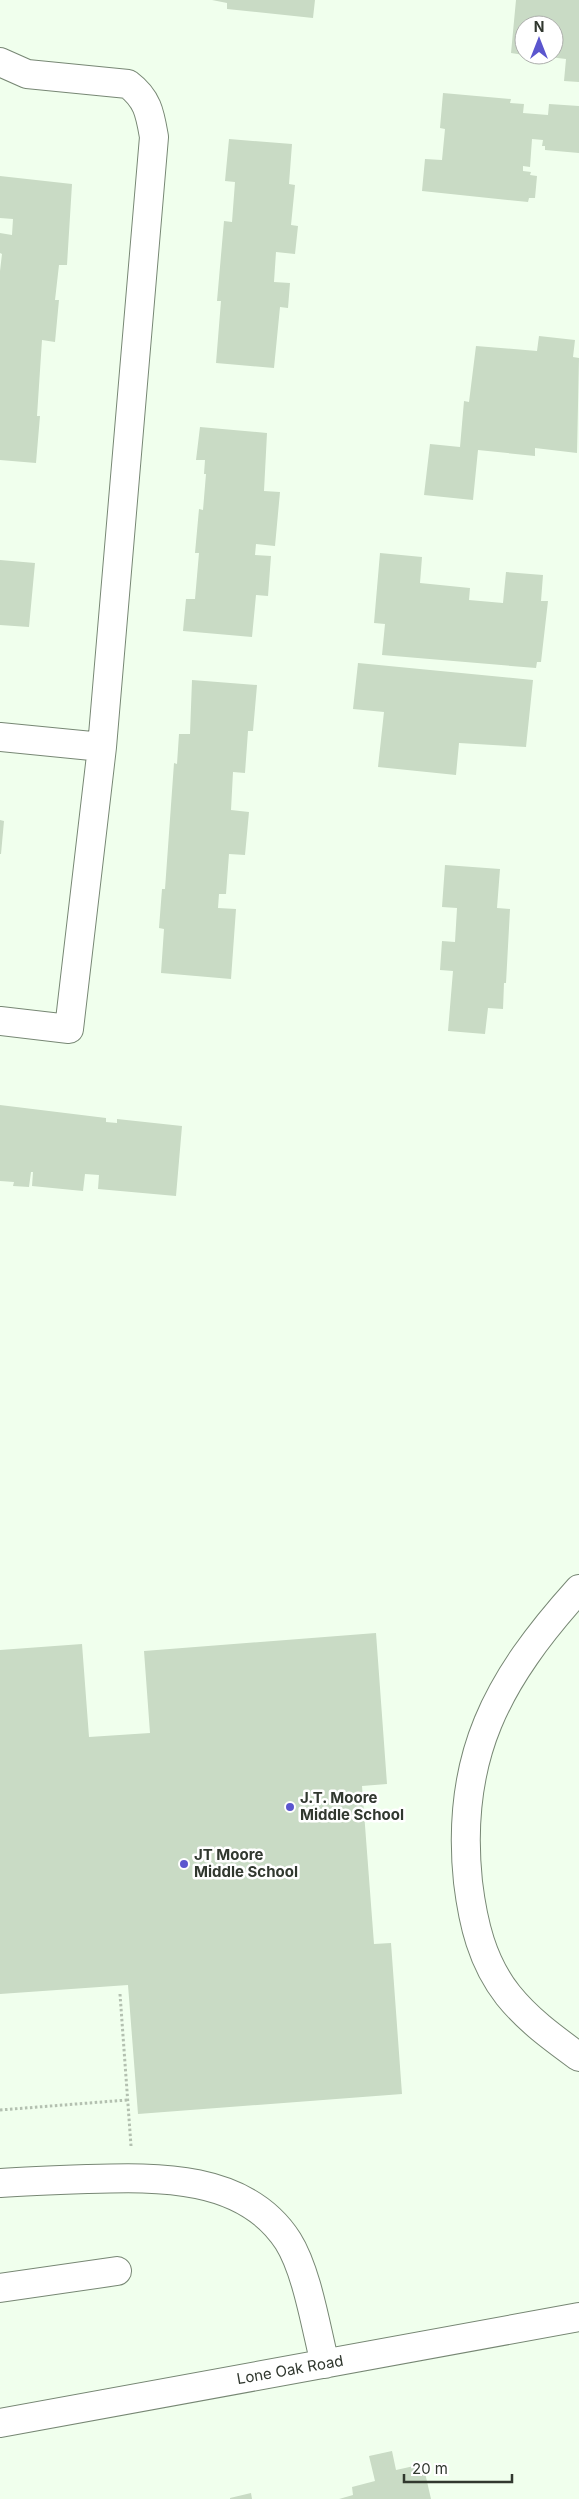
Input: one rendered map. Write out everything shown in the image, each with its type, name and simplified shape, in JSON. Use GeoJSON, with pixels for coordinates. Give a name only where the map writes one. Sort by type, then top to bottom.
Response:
{"type":"FeatureCollection","features":[{"type":"Feature","properties":{"kind":"street"},"geometry":{"type":"LineString","coordinates":[[0,62],[28,74],[128,84],[141,94],[150,114],[154,136],[102,748],[69,1029],[0,1021]]}},
{"type":"Feature","properties":{"kind":"street"},"geometry":{"type":"LineString","coordinates":[[0,737],[102,748]]}},
{"type":"Feature","properties":{"kind":"street"},"geometry":{"type":"LineString","coordinates":[[579,1589],[532,1647],[502,1691],[489,1716],[480,1739],[470,1780],[465,1856],[477,1935],[495,1976],[525,2014],[547,2034],[579,2057]]}},
{"type":"Feature","properties":{"kind":"street"},"geometry":{"type":"LineString","coordinates":[[0,2183],[133,2177],[182,2180],[211,2187],[241,2199],[268,2216],[288,2241],[296,2256],[325,2364]]}},
{"type":"Feature","properties":{"kind":"street"},"geometry":{"type":"LineString","coordinates":[[0,2288],[117,2271]]}},
{"type":"Feature","properties":{"kind":"street","name":"Lone Oak Road"},"geometry":{"type":"LineString","coordinates":[[0,2423],[579,2317]]}},
{"type":"Feature","properties":{"kind":"path"},"geometry":{"type":"LineString","coordinates":[[120,1994],[133,2177]]}},
{"type":"Feature","properties":{"kind":"path"},"geometry":{"type":"LineString","coordinates":[[0,2110],[127,2100]]}},
{"type":"Feature","properties":{"kind":"building"},"geometry":{"type":"Polygon","coordinates":[[[212,0],[315,0],[313,18],[227,9],[227,3],[212,0]]]}},
{"type":"Feature","properties":{"kind":"building"},"geometry":{"type":"Polygon","coordinates":[[[516,0],[579,0],[579,82],[564,81],[566,59],[564,59],[564,15],[515,15],[516,0]]]}},
{"type":"Feature","properties":{"kind":"building"},"geometry":{"type":"Polygon","coordinates":[[[514,21],[514,53],[511,53],[514,21]]]}},
{"type":"Feature","properties":{"kind":"building"},"geometry":{"type":"Polygon","coordinates":[[[443,93],[511,99],[510,103],[524,104],[523,113],[548,115],[549,104],[579,106],[579,153],[545,150],[545,146],[542,146],[543,140],[532,139],[530,167],[523,166],[523,171],[531,172],[530,175],[537,176],[535,198],[529,198],[528,202],[422,191],[425,159],[442,160],[445,129],[440,128],[443,93]]]}},
{"type":"Feature","properties":{"kind":"building"},"geometry":{"type":"Polygon","coordinates":[[[229,139],[292,144],[289,184],[295,185],[291,225],[298,226],[295,254],[276,252],[274,282],[290,283],[288,308],[280,307],[274,368],[216,363],[221,301],[217,301],[224,221],[232,222],[235,182],[225,181],[229,139]]]}},
{"type":"Feature","properties":{"kind":"building"},"geometry":{"type":"Polygon","coordinates":[[[0,176],[72,184],[67,265],[59,265],[55,300],[59,300],[55,342],[42,340],[37,416],[40,416],[36,463],[0,460],[0,271],[2,254],[0,253],[0,233],[12,235],[13,219],[0,218],[0,176]]]}},
{"type":"Feature","properties":{"kind":"building"},"geometry":{"type":"Polygon","coordinates":[[[539,336],[575,340],[573,357],[579,358],[577,453],[535,448],[535,456],[478,450],[473,500],[424,495],[430,444],[460,447],[464,401],[469,402],[476,346],[537,351],[539,336]]]}},
{"type":"Feature","properties":{"kind":"building"},"geometry":{"type":"Polygon","coordinates":[[[200,427],[267,433],[264,491],[280,492],[275,546],[256,544],[255,555],[271,556],[268,596],[256,595],[252,637],[183,631],[186,599],[195,599],[199,553],[195,553],[199,509],[203,510],[206,474],[204,474],[205,460],[196,460],[200,427]]]}},
{"type":"Feature","properties":{"kind":"building"},"geometry":{"type":"Polygon","coordinates":[[[380,553],[422,557],[420,583],[470,588],[469,600],[503,603],[506,572],[543,575],[541,601],[548,601],[541,662],[537,662],[536,668],[382,655],[385,624],[374,623],[380,553]]]}},
{"type":"Feature","properties":{"kind":"building"},"geometry":{"type":"Polygon","coordinates":[[[0,560],[35,563],[29,627],[0,625],[0,560]]]}},
{"type":"Feature","properties":{"kind":"building"},"geometry":{"type":"Polygon","coordinates":[[[358,663],[533,680],[526,747],[459,743],[456,775],[378,767],[384,712],[353,709],[358,663]]]}},
{"type":"Feature","properties":{"kind":"building"},"geometry":{"type":"Polygon","coordinates":[[[192,680],[257,685],[253,731],[248,731],[245,773],[233,772],[231,810],[249,812],[245,855],[229,854],[226,894],[219,894],[218,908],[236,909],[231,979],[161,973],[164,929],[159,928],[162,889],[165,889],[174,763],[177,764],[179,734],[190,734],[192,680]]]}},
{"type":"Feature","properties":{"kind":"building"},"geometry":{"type":"Polygon","coordinates":[[[0,820],[4,821],[1,854],[0,854],[0,820]]]}},
{"type":"Feature","properties":{"kind":"building"},"geometry":{"type":"Polygon","coordinates":[[[445,865],[500,869],[497,908],[510,909],[503,1009],[488,1008],[485,1034],[448,1031],[453,971],[440,970],[442,941],[455,942],[457,908],[442,907],[445,865]]]}},
{"type":"Feature","properties":{"kind":"building"},"geometry":{"type":"Polygon","coordinates":[[[0,1105],[106,1118],[106,1122],[117,1123],[117,1119],[182,1126],[176,1196],[98,1189],[99,1175],[85,1174],[83,1191],[32,1186],[33,1172],[31,1172],[29,1187],[13,1186],[14,1182],[0,1181],[0,1105]]]}},
{"type":"Feature","properties":{"kind":"building","name":"JT Moore Middle School"},"geometry":{"type":"Polygon","coordinates":[[[376,1633],[387,1784],[362,1786],[374,1944],[391,1943],[402,2094],[138,2114],[128,1985],[0,1994],[0,1650],[82,1644],[89,1737],[150,1733],[144,1651],[376,1633]]]}},
{"type":"Feature","properties":{"kind":"building"},"geometry":{"type":"Polygon","coordinates":[[[392,2451],[396,2470],[423,2464],[431,2499],[339,2499],[353,2495],[352,2487],[375,2481],[369,2456],[392,2451]]]}},
{"type":"Feature","properties":{"kind":"building"},"geometry":{"type":"Polygon","coordinates":[[[251,2493],[252,2499],[230,2499],[230,2498],[251,2493]]]}},
{"type":"Feature","properties":{"kind":"place","name":"J.T. Moore Middle School"},"geometry":{"type":"Point","coordinates":[290,1807]}},
{"type":"Feature","properties":{"kind":"place","name":"JT Moore Middle School"},"geometry":{"type":"Point","coordinates":[184,1864]}}]}
